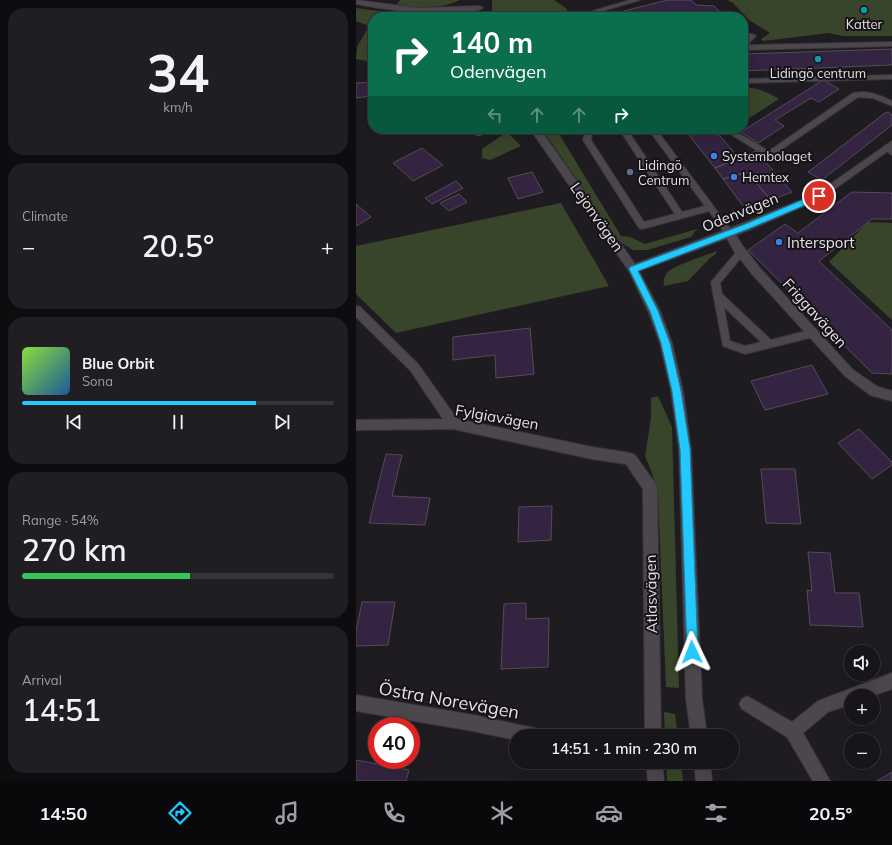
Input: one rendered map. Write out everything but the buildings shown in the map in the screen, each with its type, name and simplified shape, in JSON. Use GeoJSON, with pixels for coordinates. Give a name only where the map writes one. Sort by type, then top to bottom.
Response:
{"type":"FeatureCollection","features":[{"type":"Feature","properties":{"kind":"street"},"geometry":{"type":"LineString","coordinates":[[356,2],[383,8],[416,11],[448,11],[479,4]]}},
{"type":"Feature","properties":{"kind":"street"},"geometry":{"type":"LineString","coordinates":[[748,40],[752,36]]}},
{"type":"Feature","properties":{"kind":"street"},"geometry":{"type":"LineString","coordinates":[[748,48],[892,44]]}},
{"type":"Feature","properties":{"kind":"street","name":"Lejonvägen"},"geometry":{"type":"LineString","coordinates":[[538,134],[633,269],[654,311],[666,343],[677,391],[685,449],[694,699],[698,729]]}},
{"type":"Feature","properties":{"kind":"street","name":"Odenvägen"},"geometry":{"type":"LineString","coordinates":[[633,269],[729,233],[819,196],[890,148]]}},
{"type":"Feature","properties":{"kind":"street","name":"Friggavägen"},"geometry":{"type":"LineString","coordinates":[[729,233],[741,252],[756,271],[849,373],[874,391],[892,396]]}},
{"type":"Feature","properties":{"kind":"street"},"geometry":{"type":"LineString","coordinates":[[356,310],[414,367],[452,424]]}},
{"type":"Feature","properties":{"kind":"street","name":"Fylgiavägen"},"geometry":{"type":"LineString","coordinates":[[356,425],[452,424],[540,441],[592,453],[630,459]]}},
{"type":"Feature","properties":{"kind":"street","name":"Atlasvägen"},"geometry":{"type":"LineString","coordinates":[[630,459],[650,487],[653,729]]}},
{"type":"Feature","properties":{"kind":"street"},"geometry":{"type":"LineString","coordinates":[[793,731],[823,706],[892,681]]}},
{"type":"Feature","properties":{"kind":"street","name":"Östra Norevägen"},"geometry":{"type":"LineString","coordinates":[[356,703],[509,731]]}},
{"type":"Feature","properties":{"kind":"street"},"geometry":{"type":"LineString","coordinates":[[747,704],[793,731],[822,781]]}},
{"type":"Feature","properties":{"kind":"street"},"geometry":{"type":"LineString","coordinates":[[655,769],[656,781]]}},
{"type":"Feature","properties":{"kind":"street"},"geometry":{"type":"LineString","coordinates":[[703,769],[704,781]]}},
{"type":"Feature","properties":{"kind":"lane"},"geometry":{"type":"LineString","coordinates":[[593,12],[637,0]]}},
{"type":"Feature","properties":{"kind":"lane"},"geometry":{"type":"LineString","coordinates":[[748,81],[890,77]]}},
{"type":"Feature","properties":{"kind":"lane"},"geometry":{"type":"LineString","coordinates":[[734,134],[769,155],[856,95],[866,94],[880,97],[892,104]]}},
{"type":"Feature","properties":{"kind":"lane"},"geometry":{"type":"LineString","coordinates":[[588,134],[587,140],[642,226],[711,208]]}},
{"type":"Feature","properties":{"kind":"lane"},"geometry":{"type":"LineString","coordinates":[[626,134],[680,215]]}},
{"type":"Feature","properties":{"kind":"lane"},"geometry":{"type":"LineString","coordinates":[[656,134],[729,233]]}},
{"type":"Feature","properties":{"kind":"lane"},"geometry":{"type":"LineString","coordinates":[[741,252],[716,282],[726,343],[745,350],[814,333]]}},
{"type":"Feature","properties":{"kind":"lane"},"geometry":{"type":"LineString","coordinates":[[718,296],[770,344]]}},
{"type":"Feature","properties":{"kind":"green space"},"geometry":{"type":"Polygon","coordinates":[[[400,0],[459,0],[436,7],[412,7],[396,5],[400,0]]]}},
{"type":"Feature","properties":{"kind":"green space"},"geometry":{"type":"Polygon","coordinates":[[[492,0],[554,0],[566,8],[568,12],[492,12],[492,0]]]}},
{"type":"Feature","properties":{"kind":"green space"},"geometry":{"type":"Polygon","coordinates":[[[727,0],[892,0],[892,36],[843,36],[829,33],[763,41],[761,39],[770,33],[749,20],[748,12],[741,12],[733,3],[727,0]]]}},
{"type":"Feature","properties":{"kind":"green space"},"geometry":{"type":"Polygon","coordinates":[[[356,8],[386,12],[368,12],[368,26],[356,21],[356,8]]]}},
{"type":"Feature","properties":{"kind":"green space"},"geometry":{"type":"Polygon","coordinates":[[[368,28],[368,61],[356,59],[357,47],[368,28]]]}},
{"type":"Feature","properties":{"kind":"green space"},"geometry":{"type":"Polygon","coordinates":[[[748,88],[762,90],[779,99],[748,119],[748,88]]]}},
{"type":"Feature","properties":{"kind":"green space"},"geometry":{"type":"Polygon","coordinates":[[[504,134],[509,134],[521,146],[490,160],[482,158],[482,149],[504,134]]]}},
{"type":"Feature","properties":{"kind":"green space"},"geometry":{"type":"Polygon","coordinates":[[[545,134],[559,134],[621,236],[630,237],[645,244],[697,229],[691,237],[647,250],[633,250],[620,242],[545,134]]]}},
{"type":"Feature","properties":{"kind":"green space"},"geometry":{"type":"Polygon","coordinates":[[[561,203],[609,286],[396,333],[356,294],[356,246],[561,203]]]}},
{"type":"Feature","properties":{"kind":"green space"},"geometry":{"type":"Polygon","coordinates":[[[868,222],[892,223],[892,320],[829,262],[868,222]]]}},
{"type":"Feature","properties":{"kind":"green space"},"geometry":{"type":"Polygon","coordinates":[[[717,251],[716,254],[710,258],[688,281],[664,286],[664,278],[670,270],[717,251]]]}},
{"type":"Feature","properties":{"kind":"green space"},"geometry":{"type":"Polygon","coordinates":[[[658,396],[672,427],[679,688],[666,687],[658,496],[652,473],[645,456],[651,418],[651,398],[658,396]]]}},
{"type":"Feature","properties":{"kind":"green space"},"geometry":{"type":"Polygon","coordinates":[[[664,712],[675,714],[677,729],[665,729],[664,712]]]}},
{"type":"Feature","properties":{"kind":"green space"},"geometry":{"type":"Polygon","coordinates":[[[666,769],[682,769],[683,781],[667,781],[666,769]]]}},
{"type":"Feature","properties":{"kind":"place","name":"Katter"},"geometry":{"type":"Point","coordinates":[864,10]}},
{"type":"Feature","properties":{"kind":"place","name":"Lidingö centrum"},"geometry":{"type":"Point","coordinates":[818,59]}},
{"type":"Feature","properties":{"kind":"place","name":"Systembolaget"},"geometry":{"type":"Point","coordinates":[714,156]}},
{"type":"Feature","properties":{"kind":"place","name":"Lidingö Centrum"},"geometry":{"type":"Point","coordinates":[630,172]}},
{"type":"Feature","properties":{"kind":"place","name":"Hemtex"},"geometry":{"type":"Point","coordinates":[734,177]}},
{"type":"Feature","properties":{"kind":"place","name":"Intersport"},"geometry":{"type":"Point","coordinates":[779,242]}},
{"type":"Feature","properties":{"kind":"route"},"geometry":{"type":"LineString","coordinates":[[692,652],[685,449],[677,391],[666,343],[654,311],[633,269],[745,227],[819,196]]}}]}
